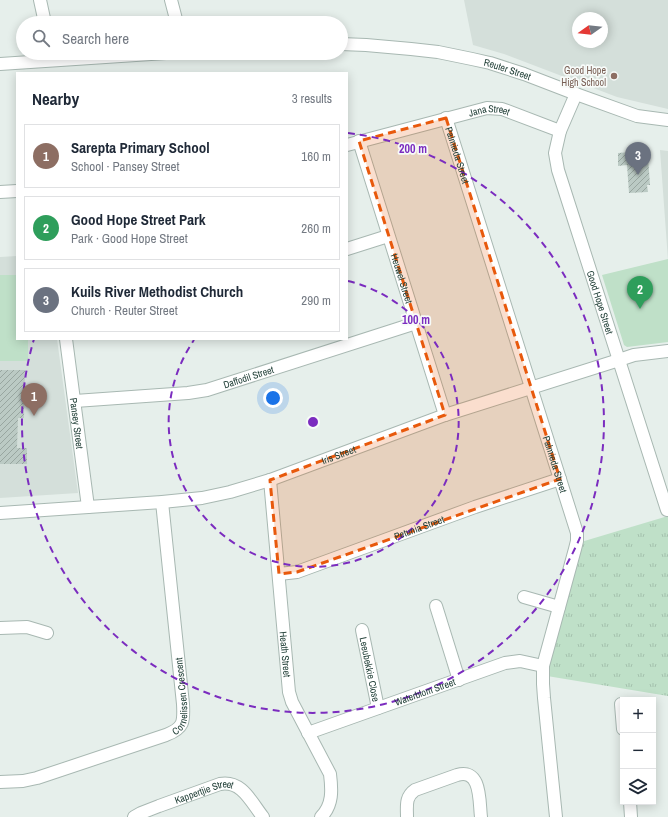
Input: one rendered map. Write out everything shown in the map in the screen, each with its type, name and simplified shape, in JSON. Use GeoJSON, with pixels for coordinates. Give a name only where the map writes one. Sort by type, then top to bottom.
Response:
{"type":"FeatureCollection","features":[{"type":"Feature","properties":{"kind":"street"},"geometry":{"type":"LineString","coordinates":[[40,0],[44,16]]}},
{"type":"Feature","properties":{"kind":"street"},"geometry":{"type":"LineString","coordinates":[[171,0],[175,16]]}},
{"type":"Feature","properties":{"kind":"street","name":"Reuter Street"},"geometry":{"type":"LineString","coordinates":[[348,44],[438,52],[490,63],[637,116],[668,120]]}},
{"type":"Feature","properties":{"kind":"street"},"geometry":{"type":"LineString","coordinates":[[0,64],[30,60]]}},
{"type":"Feature","properties":{"kind":"street","name":"Good Hope Street"},"geometry":{"type":"LineString","coordinates":[[576,94],[560,130],[555,153],[558,170],[667,510]]}},
{"type":"Feature","properties":{"kind":"street","name":"Jana Street"},"geometry":{"type":"LineString","coordinates":[[353,143],[481,109],[502,109],[560,130]]}},
{"type":"Feature","properties":{"kind":"street","name":"Palmieda Street"},"geometry":{"type":"LineString","coordinates":[[446,118],[576,527],[577,541],[543,666],[542,684],[556,817]]}},
{"type":"Feature","properties":{"kind":"street","name":"Heuwel Street"},"geometry":{"type":"LineString","coordinates":[[353,143],[388,236],[445,415]]}},
{"type":"Feature","properties":{"kind":"street"},"geometry":{"type":"LineString","coordinates":[[0,192],[16,191]]}},
{"type":"Feature","properties":{"kind":"street"},"geometry":{"type":"LineString","coordinates":[[348,249],[388,236]]}},
{"type":"Feature","properties":{"kind":"street","name":"Daffodil Street"},"geometry":{"type":"LineString","coordinates":[[75,401],[188,393],[207,390],[416,323]]}},
{"type":"Feature","properties":{"kind":"street","name":"Pansey Street"},"geometry":{"type":"LineString","coordinates":[[66,340],[88,507]]}},
{"type":"Feature","properties":{"kind":"street","name":"Iris Street"},"geometry":{"type":"LineString","coordinates":[[0,513],[162,502],[216,495],[270,480],[445,415],[619,360],[634,356],[668,351]]}},
{"type":"Feature","properties":{"kind":"street","name":"Petunia Street"},"geometry":{"type":"LineString","coordinates":[[279,574],[298,572],[475,507],[560,479]]}},
{"type":"Feature","properties":{"kind":"street","name":"Heath Street"},"geometry":{"type":"LineString","coordinates":[[270,480],[289,692],[292,702],[330,774],[332,790],[330,804],[321,817]]}},
{"type":"Feature","properties":{"kind":"street","name":"Cornelissen Crescent"},"geometry":{"type":"LineString","coordinates":[[0,782],[23,781],[37,778],[166,734],[180,727],[183,714],[183,704],[162,502]]}},
{"type":"Feature","properties":{"kind":"street"},"geometry":{"type":"LineString","coordinates":[[524,597],[559,607]]}},
{"type":"Feature","properties":{"kind":"street"},"geometry":{"type":"LineString","coordinates":[[436,606],[459,680]]}},
{"type":"Feature","properties":{"kind":"street"},"geometry":{"type":"LineString","coordinates":[[0,628],[28,627],[48,633]]}},
{"type":"Feature","properties":{"kind":"street","name":"Leeubekkie Close"},"geometry":{"type":"LineString","coordinates":[[362,630],[378,708]]}},
{"type":"Feature","properties":{"kind":"street","name":"Waterblom Street"},"geometry":{"type":"LineString","coordinates":[[308,733],[510,662],[520,661],[543,666]]}},
{"type":"Feature","properties":{"kind":"street"},"geometry":{"type":"LineString","coordinates":[[408,817],[407,801],[412,792],[461,774],[468,775],[477,784],[481,817]]}},
{"type":"Feature","properties":{"kind":"street","name":"Kappertjie Street"},"geometry":{"type":"LineString","coordinates":[[139,816],[220,784],[228,783],[237,786],[243,791],[262,817]]}},
{"type":"Feature","properties":{"kind":"street"},"geometry":{"type":"LineString","coordinates":[[630,805],[631,817]]}},
{"type":"Feature","properties":{"kind":"highlighted area"},"geometry":{"type":"Polygon","coordinates":[[[446,118],[560,479],[297,572],[279,574],[270,480],[445,415],[359,141],[446,118]]]}},
{"type":"Feature","properties":{"kind":"shaded area","name":"Good Hope High School"},"geometry":{"type":"Polygon","coordinates":[[[464,0],[668,0],[668,109],[617,97],[504,54],[473,45],[464,0]]]}},
{"type":"Feature","properties":{"kind":"shaded area"},"geometry":{"type":"Polygon","coordinates":[[[660,150],[668,151],[668,260],[660,150]]]}},
{"type":"Feature","properties":{"kind":"shaded area"},"geometry":{"type":"Polygon","coordinates":[[[16,256],[16,340],[57,340],[78,493],[0,498],[0,257],[16,256]]]}},
{"type":"Feature","properties":{"kind":"green space"},"geometry":{"type":"Polygon","coordinates":[[[668,259],[668,342],[627,347],[624,345],[602,275],[668,259]]]}},
{"type":"Feature","properties":{"kind":"green space"},"geometry":{"type":"Polygon","coordinates":[[[0,275],[16,275],[16,340],[28,340],[28,361],[0,361],[0,275]]]}},
{"type":"Feature","properties":{"kind":"green space"},"geometry":{"type":"Polygon","coordinates":[[[668,516],[668,696],[547,676],[548,665],[581,542],[668,516]]]}},
{"type":"Feature","properties":{"kind":"building"},"geometry":{"type":"Polygon","coordinates":[[[631,152],[646,155],[646,157],[648,157],[650,185],[647,185],[648,192],[629,193],[627,165],[618,166],[618,153],[631,152]]]}},
{"type":"Feature","properties":{"kind":"building"},"geometry":{"type":"Polygon","coordinates":[[[0,370],[25,370],[24,418],[18,418],[17,448],[27,448],[27,464],[0,464],[0,370]]]}},
{"type":"Feature","properties":{"kind":"place","name":"Good Hope High School"},"geometry":{"type":"Point","coordinates":[614,76]}},
{"type":"Feature","properties":{"kind":"place","name":"Kuils River Methodist Church"},"geometry":{"type":"Point","coordinates":[638,175]}},
{"type":"Feature","properties":{"kind":"place","name":"Good Hope Street Park"},"geometry":{"type":"Point","coordinates":[640,309]}},
{"type":"Feature","properties":{"kind":"place","name":"Sarepta Primary School"},"geometry":{"type":"Point","coordinates":[34,416]}}]}
